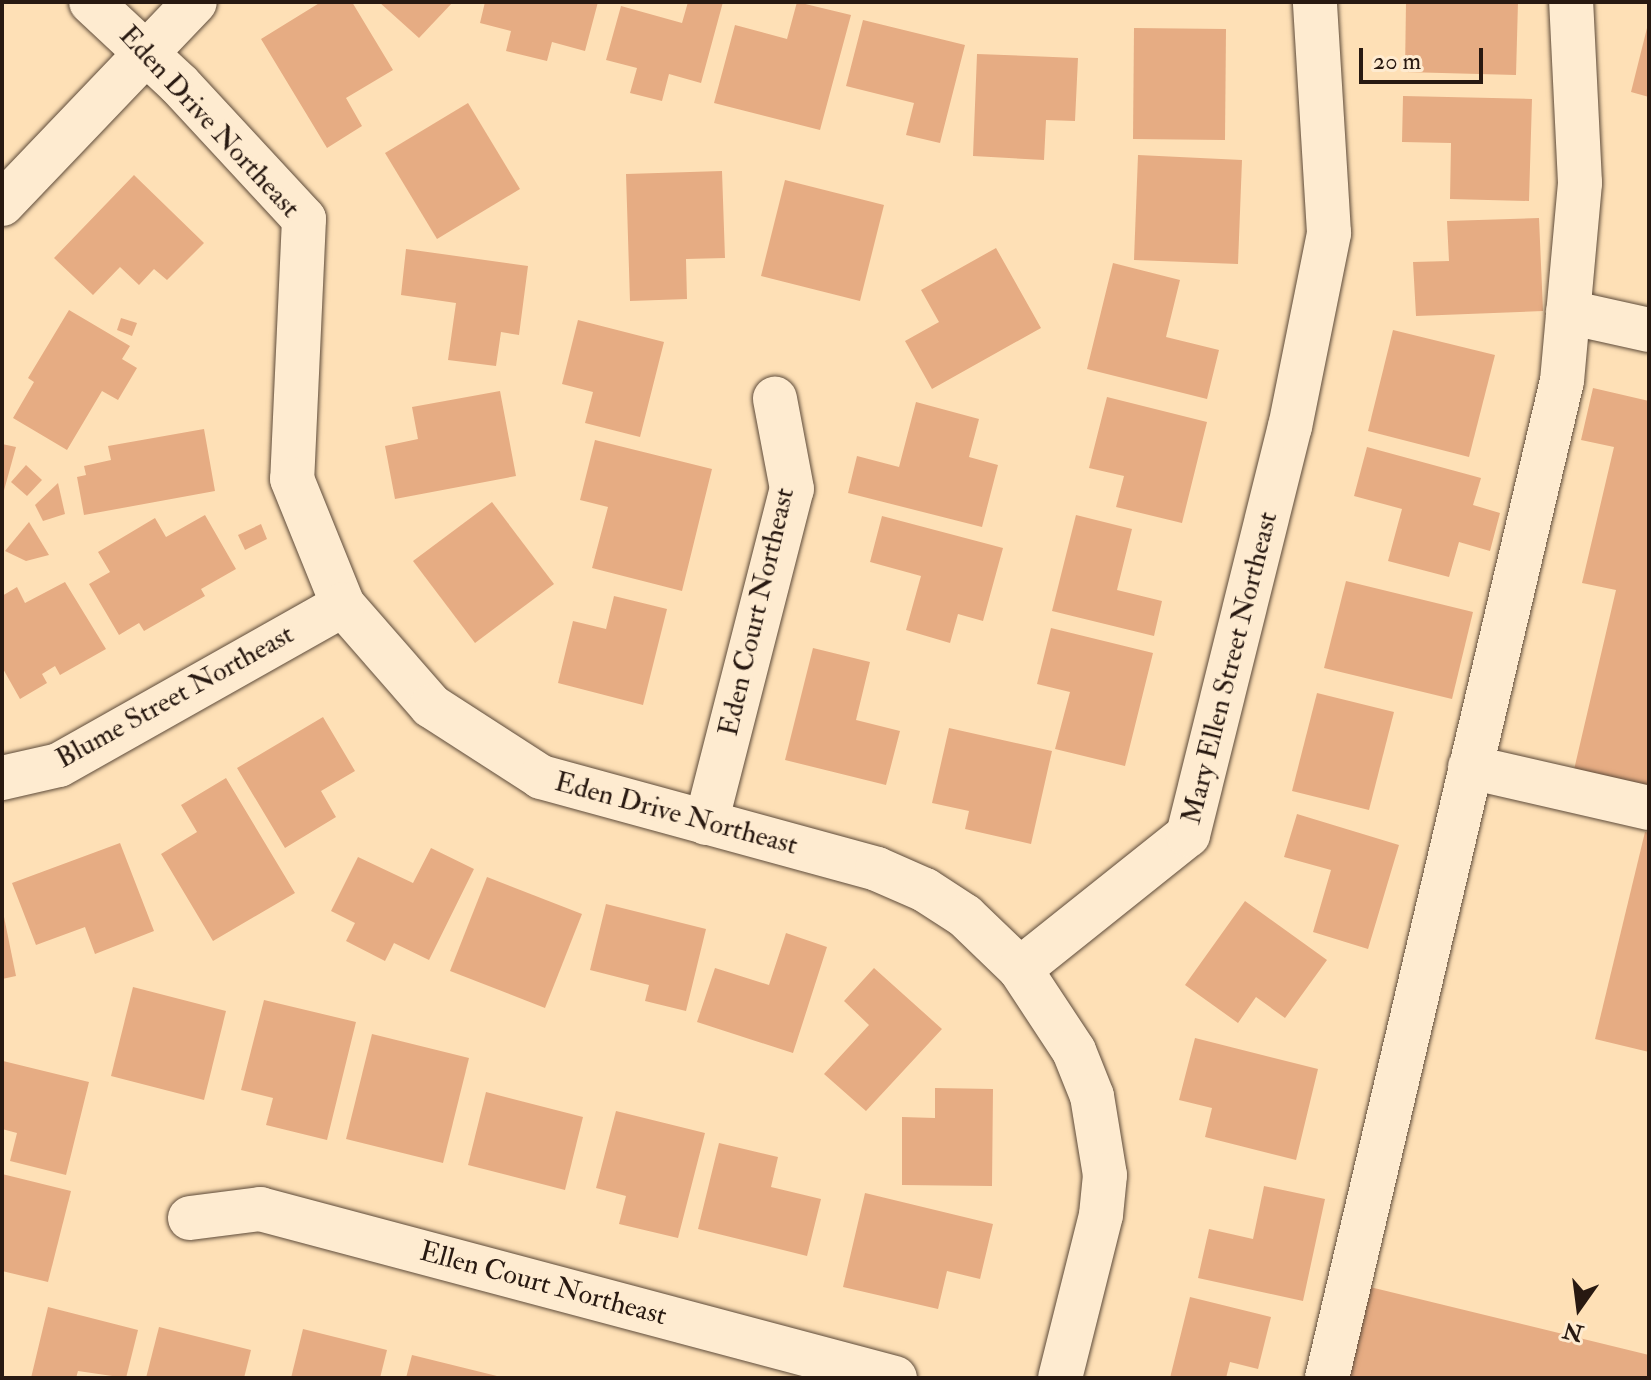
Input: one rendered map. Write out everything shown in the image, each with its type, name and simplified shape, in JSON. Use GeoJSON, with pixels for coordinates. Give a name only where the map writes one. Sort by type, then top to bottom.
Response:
{"type":"FeatureCollection","features":[{"type":"Feature","properties":{"kind":"street","name":"Eden Drive Northeast"},"geometry":{"type":"LineString","coordinates":[[91,2],[146,51],[304,219],[292,479],[343,605],[431,706],[541,777],[877,869],[925,890],[965,916],[1020,969]]}},
{"type":"Feature","properties":{"kind":"street"},"geometry":{"type":"LineString","coordinates":[[2,204],[195,2]]}},
{"type":"Feature","properties":{"kind":"street","name":"Mary Ellen Street Northeast"},"geometry":{"type":"LineString","coordinates":[[1020,969],[1188,835],[1283,458],[1329,233],[1315,2]]}},
{"type":"Feature","properties":{"kind":"street"},"geometry":{"type":"LineString","coordinates":[[1327,1378],[1562,381],[1580,183],[1571,2]]}},
{"type":"Feature","properties":{"kind":"street"},"geometry":{"type":"LineString","coordinates":[[1568,312],[1649,330]]}},
{"type":"Feature","properties":{"kind":"street","name":"Eden Court Northeast"},"geometry":{"type":"LineString","coordinates":[[706,823],[792,489],[775,399]]}},
{"type":"Feature","properties":{"kind":"street","name":"Blume Street Northeast"},"geometry":{"type":"LineString","coordinates":[[2,778],[59,765],[343,605]]}},
{"type":"Feature","properties":{"kind":"street"},"geometry":{"type":"LineString","coordinates":[[1470,767],[1649,808]]}},
{"type":"Feature","properties":{"kind":"street"},"geometry":{"type":"LineString","coordinates":[[1020,969],[1074,1051],[1092,1096],[1105,1175],[1101,1215],[1060,1378]]}},
{"type":"Feature","properties":{"kind":"street","name":"Ellen Court Northeast"},"geometry":{"type":"LineString","coordinates":[[190,1218],[260,1209],[895,1378]]}},
{"type":"Feature","properties":{"kind":"building"},"geometry":{"type":"Polygon","coordinates":[[[321,2],[352,2],[393,70],[346,98],[362,126],[327,148],[261,39],[321,2]]]}},
{"type":"Feature","properties":{"kind":"building"},"geometry":{"type":"Polygon","coordinates":[[[379,2],[453,2],[419,38],[379,2]]]}},
{"type":"Feature","properties":{"kind":"building"},"geometry":{"type":"Polygon","coordinates":[[[485,2],[598,2],[585,51],[552,42],[547,61],[506,51],[511,31],[480,23],[485,2]]]}},
{"type":"Feature","properties":{"kind":"building"},"geometry":{"type":"Polygon","coordinates":[[[688,2],[723,2],[701,83],[669,74],[662,101],[630,93],[637,68],[606,60],[621,6],[682,23],[688,2]]]}},
{"type":"Feature","properties":{"kind":"building"},"geometry":{"type":"Polygon","coordinates":[[[797,2],[851,15],[820,130],[714,103],[735,25],[787,39],[797,2]]]}},
{"type":"Feature","properties":{"kind":"building"},"geometry":{"type":"Polygon","coordinates":[[[1406,2],[1518,2],[1516,75],[1405,72],[1406,2]]]}},
{"type":"Feature","properties":{"kind":"building"},"geometry":{"type":"Polygon","coordinates":[[[863,20],[965,45],[940,143],[906,135],[914,103],[846,86],[863,20]]]}},
{"type":"Feature","properties":{"kind":"building"},"geometry":{"type":"Polygon","coordinates":[[[1649,24],[1649,97],[1631,92],[1649,24]]]}},
{"type":"Feature","properties":{"kind":"building"},"geometry":{"type":"Polygon","coordinates":[[[1134,28],[1226,29],[1225,140],[1133,139],[1134,28]]]}},
{"type":"Feature","properties":{"kind":"building"},"geometry":{"type":"Polygon","coordinates":[[[977,54],[1078,58],[1075,121],[1046,120],[1044,160],[973,156],[977,54]]]}},
{"type":"Feature","properties":{"kind":"building"},"geometry":{"type":"Polygon","coordinates":[[[1403,96],[1532,99],[1529,201],[1450,199],[1451,143],[1402,142],[1403,96]]]}},
{"type":"Feature","properties":{"kind":"building"},"geometry":{"type":"Polygon","coordinates":[[[468,103],[520,189],[437,239],[385,153],[468,103]]]}},
{"type":"Feature","properties":{"kind":"building"},"geometry":{"type":"Polygon","coordinates":[[[1138,155],[1242,160],[1238,264],[1134,260],[1138,155]]]}},
{"type":"Feature","properties":{"kind":"building"},"geometry":{"type":"Polygon","coordinates":[[[722,171],[725,258],[686,259],[687,299],[630,301],[626,174],[722,171]]]}},
{"type":"Feature","properties":{"kind":"building"},"geometry":{"type":"Polygon","coordinates":[[[134,175],[204,243],[167,280],[154,269],[139,285],[120,267],[93,295],[54,258],[134,175]]]}},
{"type":"Feature","properties":{"kind":"building"},"geometry":{"type":"Polygon","coordinates":[[[785,180],[884,205],[860,301],[761,276],[785,180]]]}},
{"type":"Feature","properties":{"kind":"building"},"geometry":{"type":"Polygon","coordinates":[[[1539,218],[1543,311],[1416,316],[1413,262],[1449,261],[1447,221],[1539,218]]]}},
{"type":"Feature","properties":{"kind":"building"},"geometry":{"type":"Polygon","coordinates":[[[996,248],[1041,328],[932,389],[905,341],[939,322],[921,290],[996,248]]]}},
{"type":"Feature","properties":{"kind":"building"},"geometry":{"type":"Polygon","coordinates":[[[406,249],[528,266],[519,335],[501,332],[496,366],[448,360],[456,303],[401,295],[406,249]]]}},
{"type":"Feature","properties":{"kind":"building"},"geometry":{"type":"Polygon","coordinates":[[[1113,263],[1180,280],[1166,337],[1219,350],[1207,399],[1087,369],[1113,263]]]}},
{"type":"Feature","properties":{"kind":"building"},"geometry":{"type":"Polygon","coordinates":[[[69,310],[130,346],[122,359],[137,368],[118,400],[102,391],[67,450],[13,418],[34,382],[28,378],[69,310]]]}},
{"type":"Feature","properties":{"kind":"building"},"geometry":{"type":"Polygon","coordinates":[[[121,318],[137,323],[132,336],[117,330],[121,318]]]}},
{"type":"Feature","properties":{"kind":"building"},"geometry":{"type":"Polygon","coordinates":[[[578,320],[664,342],[640,437],[585,423],[593,392],[562,384],[578,320]]]}},
{"type":"Feature","properties":{"kind":"building"},"geometry":{"type":"Polygon","coordinates":[[[1393,330],[1495,355],[1469,457],[1368,431],[1393,330]]]}},
{"type":"Feature","properties":{"kind":"building"},"geometry":{"type":"Polygon","coordinates":[[[1593,388],[1649,401],[1649,792],[1573,774],[1616,590],[1582,583],[1614,447],[1581,440],[1593,388]]]}},
{"type":"Feature","properties":{"kind":"building"},"geometry":{"type":"Polygon","coordinates":[[[500,391],[516,476],[395,499],[385,446],[418,439],[412,407],[500,391]]]}},
{"type":"Feature","properties":{"kind":"building"},"geometry":{"type":"Polygon","coordinates":[[[1107,397],[1207,422],[1182,523],[1116,507],[1124,476],[1089,468],[1107,397]]]}},
{"type":"Feature","properties":{"kind":"building"},"geometry":{"type":"Polygon","coordinates":[[[916,402],[979,419],[969,457],[998,465],[982,527],[848,493],[857,456],[899,467],[916,402]]]}},
{"type":"Feature","properties":{"kind":"building"},"geometry":{"type":"Polygon","coordinates":[[[204,429],[215,491],[84,515],[77,477],[86,475],[84,466],[111,460],[108,446],[204,429]]]}},
{"type":"Feature","properties":{"kind":"building"},"geometry":{"type":"Polygon","coordinates":[[[595,440],[712,469],[682,591],[592,568],[608,507],[580,500],[595,440]]]}},
{"type":"Feature","properties":{"kind":"building"},"geometry":{"type":"Polygon","coordinates":[[[2,444],[16,447],[3,494],[2,494],[2,444]]]}},
{"type":"Feature","properties":{"kind":"building"},"geometry":{"type":"Polygon","coordinates":[[[1367,447],[1481,478],[1473,505],[1500,513],[1490,551],[1459,542],[1449,577],[1388,561],[1402,509],[1354,496],[1367,447]]]}},
{"type":"Feature","properties":{"kind":"building"},"geometry":{"type":"Polygon","coordinates":[[[26,465],[42,480],[27,496],[11,482],[26,465]]]}},
{"type":"Feature","properties":{"kind":"building"},"geometry":{"type":"Polygon","coordinates":[[[58,483],[65,514],[43,521],[35,505],[58,483]]]}},
{"type":"Feature","properties":{"kind":"building"},"geometry":{"type":"Polygon","coordinates":[[[492,502],[554,584],[475,643],[413,561],[492,502]]]}},
{"type":"Feature","properties":{"kind":"building"},"geometry":{"type":"Polygon","coordinates":[[[205,515],[236,569],[201,589],[205,596],[144,631],[139,623],[119,635],[89,584],[110,572],[98,552],[155,518],[166,537],[205,515]]]}},
{"type":"Feature","properties":{"kind":"building"},"geometry":{"type":"Polygon","coordinates":[[[1076,515],[1132,529],[1117,590],[1162,601],[1154,636],[1052,611],[1076,515]]]}},
{"type":"Feature","properties":{"kind":"building"},"geometry":{"type":"Polygon","coordinates":[[[882,516],[1003,548],[983,621],[958,614],[950,643],[906,630],[921,576],[870,562],[882,516]]]}},
{"type":"Feature","properties":{"kind":"building"},"geometry":{"type":"Polygon","coordinates":[[[29,522],[49,555],[26,561],[5,551],[29,522]]]}},
{"type":"Feature","properties":{"kind":"building"},"geometry":{"type":"Polygon","coordinates":[[[261,524],[267,539],[245,550],[238,535],[261,524]]]}},
{"type":"Feature","properties":{"kind":"building"},"geometry":{"type":"Polygon","coordinates":[[[1346,581],[1473,612],[1452,699],[1324,668],[1346,581]]]}},
{"type":"Feature","properties":{"kind":"building"},"geometry":{"type":"Polygon","coordinates":[[[65,582],[106,649],[60,675],[55,666],[42,674],[47,683],[20,699],[2,667],[2,596],[17,587],[25,603],[65,582]]]}},
{"type":"Feature","properties":{"kind":"building"},"geometry":{"type":"Polygon","coordinates":[[[614,596],[667,609],[643,705],[558,683],[573,621],[606,629],[614,596]]]}},
{"type":"Feature","properties":{"kind":"building"},"geometry":{"type":"Polygon","coordinates":[[[1051,628],[1153,653],[1125,766],[1055,749],[1070,692],[1037,684],[1051,628]]]}},
{"type":"Feature","properties":{"kind":"building"},"geometry":{"type":"Polygon","coordinates":[[[813,648],[870,662],[856,720],[900,731],[886,785],[785,760],[813,648]]]}},
{"type":"Feature","properties":{"kind":"building"},"geometry":{"type":"Polygon","coordinates":[[[1317,693],[1394,712],[1369,810],[1292,791],[1317,693]]]}},
{"type":"Feature","properties":{"kind":"building"},"geometry":{"type":"Polygon","coordinates":[[[323,717],[355,771],[321,791],[336,817],[285,848],[237,768],[323,717]]]}},
{"type":"Feature","properties":{"kind":"building"},"geometry":{"type":"Polygon","coordinates":[[[949,728],[1052,751],[1031,844],[965,829],[969,811],[932,803],[949,728]]]}},
{"type":"Feature","properties":{"kind":"building"},"geometry":{"type":"Polygon","coordinates":[[[226,778],[295,893],[213,941],[161,854],[197,832],[181,805],[226,778]]]}},
{"type":"Feature","properties":{"kind":"building"},"geometry":{"type":"Polygon","coordinates":[[[1297,814],[1399,845],[1368,949],[1313,932],[1331,870],[1284,857],[1297,814]]]}},
{"type":"Feature","properties":{"kind":"building"},"geometry":{"type":"Polygon","coordinates":[[[1645,832],[1649,833],[1649,1052],[1595,1039],[1645,832]]]}},
{"type":"Feature","properties":{"kind":"building"},"geometry":{"type":"Polygon","coordinates":[[[120,843],[154,931],[95,954],[85,927],[36,945],[12,883],[120,843]]]}},
{"type":"Feature","properties":{"kind":"building"},"geometry":{"type":"Polygon","coordinates":[[[431,848],[474,869],[429,960],[394,943],[385,961],[346,941],[355,923],[331,911],[358,857],[413,883],[431,848]]]}},
{"type":"Feature","properties":{"kind":"building"},"geometry":{"type":"Polygon","coordinates":[[[487,877],[582,914],[545,1008],[450,971],[487,877]]]}},
{"type":"Feature","properties":{"kind":"building"},"geometry":{"type":"Polygon","coordinates":[[[1245,901],[1327,960],[1285,1018],[1256,997],[1238,1023],[1185,985],[1245,901]]]}},
{"type":"Feature","properties":{"kind":"building"},"geometry":{"type":"Polygon","coordinates":[[[606,904],[706,929],[686,1011],[645,1001],[649,985],[590,970],[606,904]]]}},
{"type":"Feature","properties":{"kind":"building"},"geometry":{"type":"Polygon","coordinates":[[[2,913],[16,976],[2,979],[2,913]]]}},
{"type":"Feature","properties":{"kind":"building"},"geometry":{"type":"Polygon","coordinates":[[[786,933],[827,947],[793,1053],[697,1022],[715,968],[769,985],[786,933]]]}},
{"type":"Feature","properties":{"kind":"building"},"geometry":{"type":"Polygon","coordinates":[[[874,968],[942,1029],[866,1111],[824,1074],[869,1025],[844,1001],[874,968]]]}},
{"type":"Feature","properties":{"kind":"building"},"geometry":{"type":"Polygon","coordinates":[[[133,987],[226,1011],[204,1100],[111,1076],[133,987]]]}},
{"type":"Feature","properties":{"kind":"building"},"geometry":{"type":"Polygon","coordinates":[[[264,1000],[356,1022],[327,1140],[266,1125],[273,1098],[241,1090],[264,1000]]]}},
{"type":"Feature","properties":{"kind":"building"},"geometry":{"type":"Polygon","coordinates":[[[372,1034],[469,1058],[443,1163],[346,1139],[372,1034]]]}},
{"type":"Feature","properties":{"kind":"building"},"geometry":{"type":"Polygon","coordinates":[[[1195,1038],[1318,1069],[1296,1160],[1205,1137],[1212,1108],[1179,1100],[1195,1038]]]}},
{"type":"Feature","properties":{"kind":"building"},"geometry":{"type":"Polygon","coordinates":[[[3,1061],[89,1082],[66,1175],[10,1161],[17,1133],[2,1129],[3,1061]]]}},
{"type":"Feature","properties":{"kind":"building"},"geometry":{"type":"Polygon","coordinates":[[[935,1088],[993,1089],[992,1186],[902,1185],[902,1117],[935,1118],[935,1088]]]}},
{"type":"Feature","properties":{"kind":"building"},"geometry":{"type":"Polygon","coordinates":[[[486,1092],[583,1117],[565,1190],[468,1165],[486,1092]]]}},
{"type":"Feature","properties":{"kind":"building"},"geometry":{"type":"Polygon","coordinates":[[[616,1111],[705,1133],[678,1238],[619,1224],[626,1196],[596,1188],[616,1111]]]}},
{"type":"Feature","properties":{"kind":"building"},"geometry":{"type":"Polygon","coordinates":[[[719,1143],[778,1157],[771,1187],[821,1199],[807,1256],[698,1229],[719,1143]]]}},
{"type":"Feature","properties":{"kind":"building"},"geometry":{"type":"Polygon","coordinates":[[[2,1174],[71,1191],[48,1282],[2,1271],[2,1174]]]}},
{"type":"Feature","properties":{"kind":"building"},"geometry":{"type":"Polygon","coordinates":[[[1264,1186],[1325,1199],[1303,1301],[1198,1278],[1209,1229],[1253,1239],[1264,1186]]]}},
{"type":"Feature","properties":{"kind":"building"},"geometry":{"type":"Polygon","coordinates":[[[865,1193],[993,1224],[980,1279],[947,1271],[938,1309],[843,1287],[865,1193]]]}},
{"type":"Feature","properties":{"kind":"building"},"geometry":{"type":"Polygon","coordinates":[[[1370,1287],[1649,1355],[1649,1378],[1348,1378],[1370,1287]]]}},
{"type":"Feature","properties":{"kind":"building"},"geometry":{"type":"Polygon","coordinates":[[[1190,1297],[1271,1317],[1258,1369],[1230,1362],[1226,1378],[1170,1378],[1190,1297]]]}},
{"type":"Feature","properties":{"kind":"building"},"geometry":{"type":"Polygon","coordinates":[[[48,1307],[138,1330],[126,1378],[78,1371],[76,1378],[31,1378],[48,1307]]]}},
{"type":"Feature","properties":{"kind":"building"},"geometry":{"type":"Polygon","coordinates":[[[159,1327],[251,1350],[244,1378],[146,1378],[159,1327]]]}},
{"type":"Feature","properties":{"kind":"building"},"geometry":{"type":"Polygon","coordinates":[[[303,1329],[387,1350],[380,1378],[291,1378],[303,1329]]]}},
{"type":"Feature","properties":{"kind":"building"},"geometry":{"type":"Polygon","coordinates":[[[412,1355],[501,1377],[501,1378],[406,1378],[412,1355]]]}}]}
